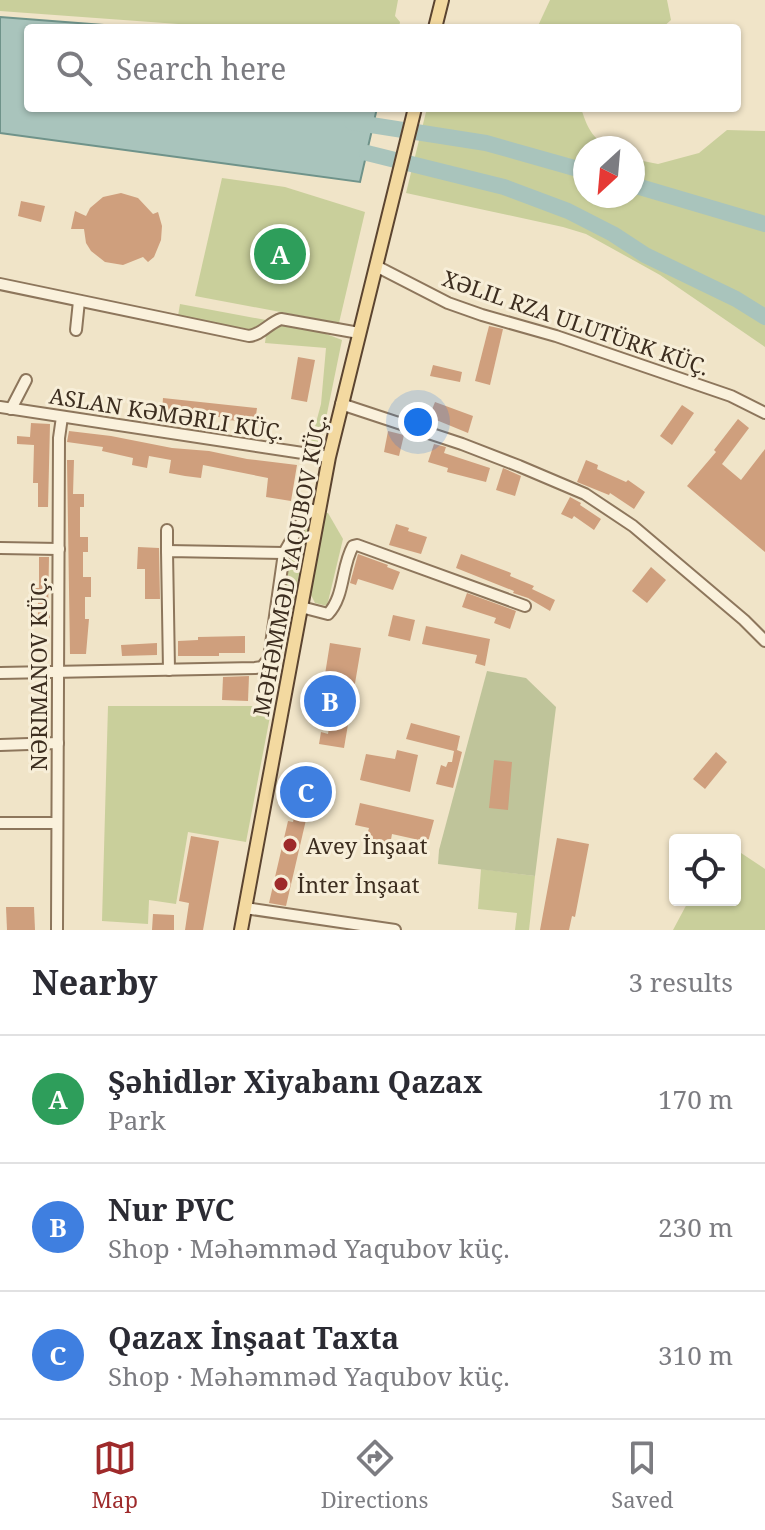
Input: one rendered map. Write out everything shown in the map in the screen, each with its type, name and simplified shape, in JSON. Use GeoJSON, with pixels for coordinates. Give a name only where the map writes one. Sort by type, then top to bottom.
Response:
{"type":"FeatureCollection","features":[{"type":"Feature","properties":{"kind":"main road"},"geometry":{"type":"LineString","coordinates":[[436,24],[442,0]]}},
{"type":"Feature","properties":{"kind":"main road","name":"MƏHƏMMƏD YAQUBOV KÜÇ."},"geometry":{"type":"LineString","coordinates":[[241,930],[329,457],[414,112]]}},
{"type":"Feature","properties":{"kind":"street","name":"XƏLIL RZA ULUTÜRK KÜÇ."},"geometry":{"type":"LineString","coordinates":[[376,266],[448,303],[720,392],[765,413]]}},
{"type":"Feature","properties":{"kind":"street"},"geometry":{"type":"LineString","coordinates":[[0,284],[249,336],[256,335],[281,319],[359,333]]}},
{"type":"Feature","properties":{"kind":"street"},"geometry":{"type":"LineString","coordinates":[[76,330],[79,301]]}},
{"type":"Feature","properties":{"kind":"street"},"geometry":{"type":"LineString","coordinates":[[6,408],[26,380]]}},
{"type":"Feature","properties":{"kind":"street"},"geometry":{"type":"LineString","coordinates":[[341,404],[476,450],[585,494],[633,526],[765,641]]}},
{"type":"Feature","properties":{"kind":"street","name":"ASLAN KƏMƏRLI KÜÇ."},"geometry":{"type":"LineString","coordinates":[[6,408],[329,457]]}},
{"type":"Feature","properties":{"kind":"street","name":"NƏRIMANOV KÜÇ."},"geometry":{"type":"LineString","coordinates":[[57,930],[59,438],[62,417]]}},
{"type":"Feature","properties":{"kind":"street"},"geometry":{"type":"LineString","coordinates":[[0,673],[255,668],[266,663],[284,553],[305,516],[312,510],[318,511]]}},
{"type":"Feature","properties":{"kind":"street"},"geometry":{"type":"LineString","coordinates":[[167,530],[169,670]]}},
{"type":"Feature","properties":{"kind":"street"},"geometry":{"type":"LineString","coordinates":[[301,607],[328,614],[332,611],[349,552],[357,545],[525,606]]}},
{"type":"Feature","properties":{"kind":"street"},"geometry":{"type":"LineString","coordinates":[[0,548],[59,549]]}},
{"type":"Feature","properties":{"kind":"street"},"geometry":{"type":"LineString","coordinates":[[167,551],[284,553]]}},
{"type":"Feature","properties":{"kind":"street"},"geometry":{"type":"LineString","coordinates":[[0,745],[58,743]]}},
{"type":"Feature","properties":{"kind":"street"},"geometry":{"type":"LineString","coordinates":[[0,823],[57,823]]}},
{"type":"Feature","properties":{"kind":"street"},"geometry":{"type":"LineString","coordinates":[[245,908],[395,930]]}},
{"type":"Feature","properties":{"kind":"green space"},"geometry":{"type":"Polygon","coordinates":[[[0,0],[398,0],[395,16],[400,22],[178,24],[0,11],[0,0]]]}},
{"type":"Feature","properties":{"kind":"green space"},"geometry":{"type":"Polygon","coordinates":[[[550,0],[667,0],[671,20],[666,24],[539,24],[550,0]]]}},
{"type":"Feature","properties":{"kind":"green space"},"geometry":{"type":"Polygon","coordinates":[[[426,112],[583,112],[595,136],[573,136],[573,208],[645,208],[645,161],[658,164],[699,153],[727,130],[765,131],[765,347],[660,275],[586,234],[406,193],[426,112]]]}},
{"type":"Feature","properties":{"kind":"green space"},"geometry":{"type":"Polygon","coordinates":[[[222,178],[285,187],[365,212],[339,323],[195,296],[222,178]]]}},
{"type":"Feature","properties":{"kind":"green space"},"geometry":{"type":"Polygon","coordinates":[[[180,304],[266,320],[266,324],[253,330],[178,316],[180,304]]]}},
{"type":"Feature","properties":{"kind":"green space"},"geometry":{"type":"Polygon","coordinates":[[[282,325],[321,332],[342,340],[320,448],[309,449],[321,404],[326,348],[265,343],[266,335],[282,325]]]}},
{"type":"Feature","properties":{"kind":"green space"},"geometry":{"type":"Polygon","coordinates":[[[324,513],[328,513],[343,539],[327,606],[315,603],[310,593],[324,513]]]}},
{"type":"Feature","properties":{"kind":"green space"},"geometry":{"type":"Polygon","coordinates":[[[308,519],[279,672],[270,672],[286,555],[308,519]]]}},
{"type":"Feature","properties":{"kind":"green space"},"geometry":{"type":"Polygon","coordinates":[[[487,671],[526,678],[556,707],[535,876],[438,864],[439,850],[487,671]]]}},
{"type":"Feature","properties":{"kind":"green space"},"geometry":{"type":"Polygon","coordinates":[[[108,706],[272,706],[246,842],[188,832],[176,904],[149,900],[148,924],[102,921],[108,706]]]}},
{"type":"Feature","properties":{"kind":"green space"},"geometry":{"type":"Polygon","coordinates":[[[741,853],[765,869],[765,930],[673,930],[686,906],[741,906],[741,853]]]}},
{"type":"Feature","properties":{"kind":"green space"},"geometry":{"type":"Polygon","coordinates":[[[481,869],[535,876],[529,930],[515,930],[517,913],[478,909],[481,869]]]}},
{"type":"Feature","properties":{"kind":"water"},"geometry":{"type":"Polygon","coordinates":[[[0,17],[91,24],[24,24],[24,112],[376,112],[360,182],[0,133],[0,17]]]}},
{"type":"Feature","properties":{"kind":"building"},"geometry":{"type":"Polygon","coordinates":[[[121,193],[138,198],[153,214],[158,212],[162,226],[161,240],[154,257],[148,262],[143,257],[123,265],[105,262],[91,251],[84,229],[71,229],[75,211],[86,216],[103,197],[121,193]]]}},
{"type":"Feature","properties":{"kind":"building"},"geometry":{"type":"Polygon","coordinates":[[[21,201],[45,206],[41,222],[18,216],[21,201]]]}},
{"type":"Feature","properties":{"kind":"building"},"geometry":{"type":"Polygon","coordinates":[[[489,326],[503,329],[490,385],[475,381],[489,326]]]}},
{"type":"Feature","properties":{"kind":"building"},"geometry":{"type":"Polygon","coordinates":[[[298,357],[315,360],[307,402],[291,399],[298,357]]]}},
{"type":"Feature","properties":{"kind":"building"},"geometry":{"type":"Polygon","coordinates":[[[433,365],[462,372],[460,382],[430,376],[433,365]]]}},
{"type":"Feature","properties":{"kind":"building"},"geometry":{"type":"Polygon","coordinates":[[[163,398],[257,408],[255,422],[248,421],[245,436],[236,434],[239,421],[162,411],[163,398]]]}},
{"type":"Feature","properties":{"kind":"building"},"geometry":{"type":"Polygon","coordinates":[[[435,402],[473,416],[468,433],[429,417],[435,402]]]}},
{"type":"Feature","properties":{"kind":"building"},"geometry":{"type":"Polygon","coordinates":[[[682,405],[694,413],[672,445],[660,436],[682,405]]]}},
{"type":"Feature","properties":{"kind":"building"},"geometry":{"type":"Polygon","coordinates":[[[738,419],[749,428],[722,464],[741,480],[765,449],[765,552],[687,486],[716,452],[714,450],[738,419]]]}},
{"type":"Feature","properties":{"kind":"building"},"geometry":{"type":"Polygon","coordinates":[[[31,423],[50,424],[48,507],[38,507],[38,483],[33,483],[34,445],[17,444],[17,436],[30,437],[31,423]]]}},
{"type":"Feature","properties":{"kind":"building"},"geometry":{"type":"Polygon","coordinates":[[[69,431],[297,465],[291,501],[266,497],[268,478],[203,465],[201,478],[185,476],[169,473],[171,460],[149,456],[147,468],[132,465],[133,458],[102,451],[103,447],[67,442],[69,431]]]}},
{"type":"Feature","properties":{"kind":"building"},"geometry":{"type":"Polygon","coordinates":[[[388,431],[404,435],[399,456],[384,452],[388,431]]]}},
{"type":"Feature","properties":{"kind":"building"},"geometry":{"type":"Polygon","coordinates":[[[434,444],[446,447],[444,453],[490,468],[486,482],[447,472],[448,468],[428,462],[434,444]]]}},
{"type":"Feature","properties":{"kind":"building"},"geometry":{"type":"Polygon","coordinates":[[[67,460],[74,460],[73,494],[84,494],[84,507],[80,507],[80,537],[88,537],[88,552],[83,552],[83,577],[91,577],[91,597],[85,597],[85,619],[89,619],[86,654],[70,654],[67,460]]]}},
{"type":"Feature","properties":{"kind":"building"},"geometry":{"type":"Polygon","coordinates":[[[586,460],[598,465],[597,469],[626,482],[628,480],[645,492],[634,509],[610,493],[577,482],[586,460]]]}},
{"type":"Feature","properties":{"kind":"building"},"geometry":{"type":"Polygon","coordinates":[[[503,468],[521,476],[515,496],[496,490],[503,468]]]}},
{"type":"Feature","properties":{"kind":"building"},"geometry":{"type":"Polygon","coordinates":[[[570,497],[601,519],[594,530],[574,516],[572,519],[561,514],[570,497]]]}},
{"type":"Feature","properties":{"kind":"building"},"geometry":{"type":"Polygon","coordinates":[[[396,524],[427,537],[421,554],[389,545],[396,524]]]}},
{"type":"Feature","properties":{"kind":"building"},"geometry":{"type":"Polygon","coordinates":[[[138,547],[159,548],[160,599],[145,599],[145,569],[137,569],[138,547]]]}},
{"type":"Feature","properties":{"kind":"building"},"geometry":{"type":"Polygon","coordinates":[[[358,554],[400,572],[393,590],[358,579],[356,585],[350,583],[358,554]]]}},
{"type":"Feature","properties":{"kind":"building"},"geometry":{"type":"Polygon","coordinates":[[[461,554],[511,573],[510,576],[534,586],[532,589],[555,600],[550,611],[514,591],[456,568],[461,554]]]}},
{"type":"Feature","properties":{"kind":"building"},"geometry":{"type":"Polygon","coordinates":[[[39,557],[49,557],[50,626],[31,626],[31,615],[38,615],[33,588],[39,588],[39,557]]]}},
{"type":"Feature","properties":{"kind":"building"},"geometry":{"type":"Polygon","coordinates":[[[651,567],[666,580],[647,603],[632,591],[651,567]]]}},
{"type":"Feature","properties":{"kind":"building"},"geometry":{"type":"Polygon","coordinates":[[[467,593],[516,611],[510,629],[494,623],[496,618],[462,607],[467,593]]]}},
{"type":"Feature","properties":{"kind":"building"},"geometry":{"type":"Polygon","coordinates":[[[393,615],[415,620],[410,641],[388,636],[393,615]]]}},
{"type":"Feature","properties":{"kind":"building"},"geometry":{"type":"Polygon","coordinates":[[[426,626],[490,639],[485,666],[475,663],[477,655],[422,644],[426,626]]]}},
{"type":"Feature","properties":{"kind":"building"},"geometry":{"type":"Polygon","coordinates":[[[245,636],[245,653],[178,656],[178,641],[198,640],[198,637],[245,636]]]}},
{"type":"Feature","properties":{"kind":"building"},"geometry":{"type":"Polygon","coordinates":[[[157,643],[157,655],[122,656],[121,645],[157,643]]]}},
{"type":"Feature","properties":{"kind":"building"},"geometry":{"type":"Polygon","coordinates":[[[330,643],[361,648],[344,748],[319,744],[321,732],[328,734],[331,716],[314,714],[319,686],[323,687],[330,643]]]}},
{"type":"Feature","properties":{"kind":"building"},"geometry":{"type":"Polygon","coordinates":[[[249,676],[248,701],[222,700],[223,677],[249,676]]]}},
{"type":"Feature","properties":{"kind":"building"},"geometry":{"type":"Polygon","coordinates":[[[411,723],[460,736],[457,750],[462,752],[453,788],[436,784],[441,765],[446,767],[448,762],[452,762],[454,751],[406,739],[411,723]]]}},
{"type":"Feature","properties":{"kind":"building"},"geometry":{"type":"Polygon","coordinates":[[[397,750],[418,755],[410,792],[360,780],[366,754],[395,759],[397,750]]]}},
{"type":"Feature","properties":{"kind":"building"},"geometry":{"type":"Polygon","coordinates":[[[716,752],[727,762],[705,789],[693,779],[716,752]]]}},
{"type":"Feature","properties":{"kind":"building"},"geometry":{"type":"Polygon","coordinates":[[[494,760],[512,762],[508,810],[489,808],[494,760]]]}},
{"type":"Feature","properties":{"kind":"building"},"geometry":{"type":"Polygon","coordinates":[[[306,765],[318,768],[286,906],[269,903],[288,821],[293,822],[306,765]]]}},
{"type":"Feature","properties":{"kind":"building"},"geometry":{"type":"Polygon","coordinates":[[[360,803],[434,820],[428,842],[392,834],[390,845],[366,839],[369,828],[355,825],[360,803]]]}},
{"type":"Feature","properties":{"kind":"building"},"geometry":{"type":"Polygon","coordinates":[[[191,836],[219,841],[203,930],[185,930],[189,903],[179,901],[191,836]]]}},
{"type":"Feature","properties":{"kind":"building"},"geometry":{"type":"Polygon","coordinates":[[[557,838],[589,844],[575,917],[572,916],[569,930],[540,930],[557,838]]]}},
{"type":"Feature","properties":{"kind":"building"},"geometry":{"type":"Polygon","coordinates":[[[6,907],[34,907],[35,930],[7,930],[6,907]]]}},
{"type":"Feature","properties":{"kind":"building"},"geometry":{"type":"Polygon","coordinates":[[[153,914],[174,915],[174,930],[152,930],[153,914]]]}},
{"type":"Feature","properties":{"kind":"waterway"},"geometry":{"type":"LineString","coordinates":[[352,122],[486,143],[573,168]]}},
{"type":"Feature","properties":{"kind":"waterway"},"geometry":{"type":"LineString","coordinates":[[367,153],[504,187],[568,211],[765,317]]}},
{"type":"Feature","properties":{"kind":"waterway"},"geometry":{"type":"LineString","coordinates":[[645,189],[765,224]]}},
{"type":"Feature","properties":{"kind":"place","name":"Şəhidlər Xiyabanı Qazax"},"geometry":{"type":"Point","coordinates":[280,254]}},
{"type":"Feature","properties":{"kind":"place","name":"Nur PVC"},"geometry":{"type":"Point","coordinates":[330,701]}},
{"type":"Feature","properties":{"kind":"place","name":"Qazax İnşaat Taxta"},"geometry":{"type":"Point","coordinates":[306,792]}},
{"type":"Feature","properties":{"kind":"place","name":"Avey İnşaat"},"geometry":{"type":"Point","coordinates":[290,845]}},
{"type":"Feature","properties":{"kind":"place","name":"İnter İnşaat"},"geometry":{"type":"Point","coordinates":[281,884]}}]}
